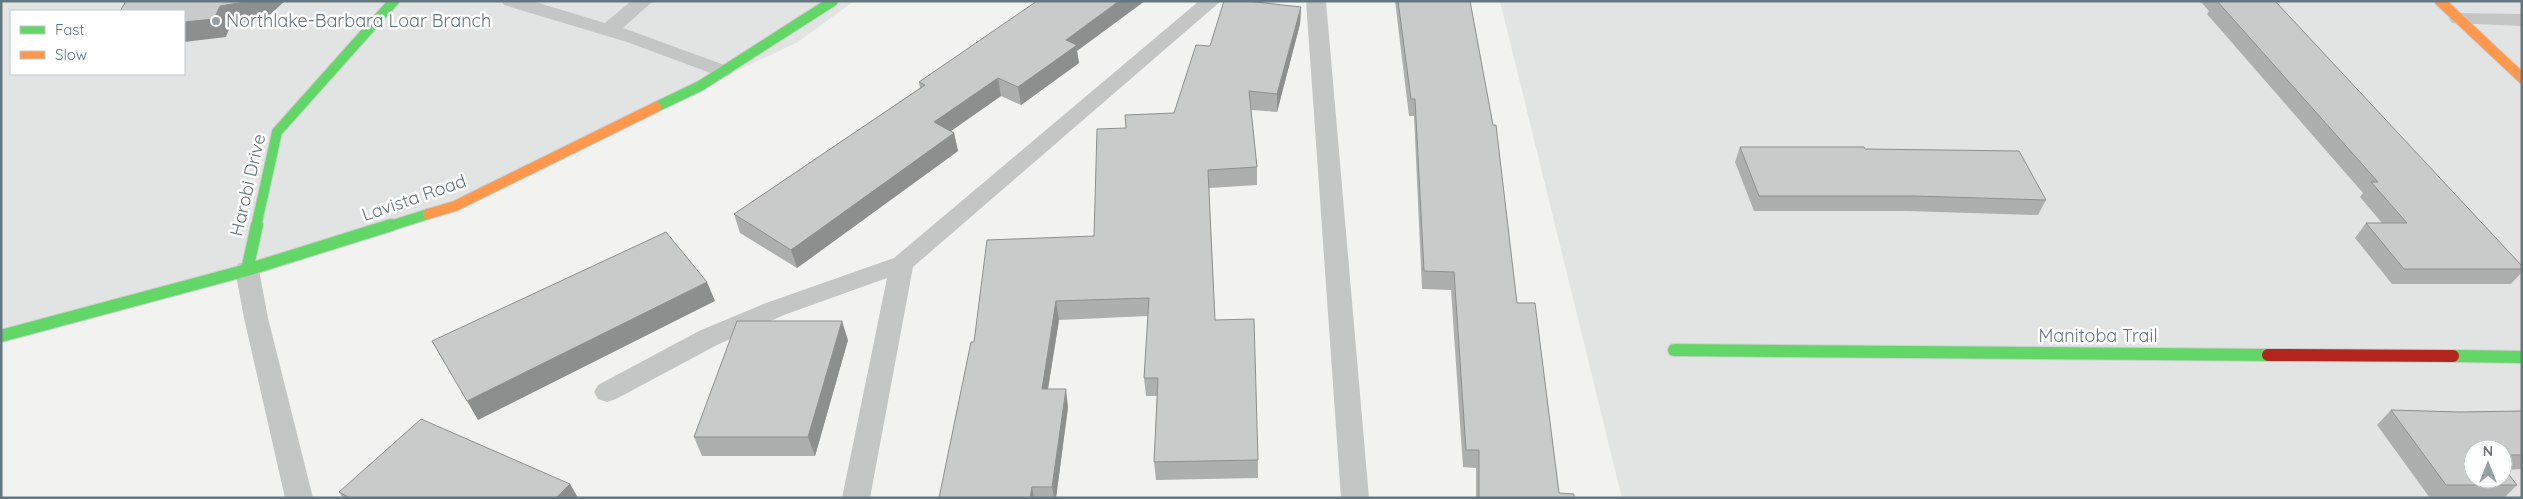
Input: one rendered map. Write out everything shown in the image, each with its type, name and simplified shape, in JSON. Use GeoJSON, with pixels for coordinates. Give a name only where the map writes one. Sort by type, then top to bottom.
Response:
{"type":"FeatureCollection","features":[{"type":"Feature","properties":{"kind":"street","name":"Harobi Drive"},"geometry":{"type":"LineString","coordinates":[[247,270],[277,132],[394,1]]}},
{"type":"Feature","properties":{"kind":"street","name":"Lavista Road"},"geometry":{"type":"LineString","coordinates":[[1,336],[247,270],[455,206],[700,86],[833,1]]}},
{"type":"Feature","properties":{"kind":"street"},"geometry":{"type":"LineString","coordinates":[[2440,1],[2522,78]]}},
{"type":"Feature","properties":{"kind":"street","name":"Manitoba Trail"},"geometry":{"type":"LineString","coordinates":[[1674,350],[2522,358]]}},
{"type":"Feature","properties":{"kind":"lane"},"geometry":{"type":"LineString","coordinates":[[511,1],[609,30],[723,71]]}},
{"type":"Feature","properties":{"kind":"lane"},"geometry":{"type":"LineString","coordinates":[[609,30],[643,1]]}},
{"type":"Feature","properties":{"kind":"lane"},"geometry":{"type":"LineString","coordinates":[[607,392],[708,338],[775,309],[902,264],[1211,1]]}},
{"type":"Feature","properties":{"kind":"lane"},"geometry":{"type":"LineString","coordinates":[[1316,1],[1355,498]]}},
{"type":"Feature","properties":{"kind":"lane"},"geometry":{"type":"LineString","coordinates":[[2459,20],[2522,20]]}},
{"type":"Feature","properties":{"kind":"lane"},"geometry":{"type":"LineString","coordinates":[[856,498],[902,264]]}},
{"type":"Feature","properties":{"kind":"lane"},"geometry":{"type":"LineString","coordinates":[[247,270],[256,318],[299,498]]}},
{"type":"Feature","properties":{"kind":"shaded area"},"geometry":{"type":"Polygon","coordinates":[[[1,1],[854,1],[798,42],[455,204],[1,341],[1,1]]]}},
{"type":"Feature","properties":{"kind":"shaded area"},"geometry":{"type":"Polygon","coordinates":[[[1500,1],[2522,1],[2522,498],[1622,498],[1500,1]]]}},
{"type":"Feature","properties":{"kind":"building"},"geometry":{"type":"Polygon","coordinates":[[[126,1],[250,1],[220,6],[214,19],[185,22],[185,10],[121,10],[126,1]]]}},
{"type":"Feature","properties":{"kind":"building"},"geometry":{"type":"Polygon","coordinates":[[[1037,1],[1119,1],[1066,40],[1077,45],[1018,87],[998,78],[934,122],[954,133],[791,250],[734,214],[925,85],[919,82],[1037,1]]]}},
{"type":"Feature","properties":{"kind":"building"},"geometry":{"type":"Polygon","coordinates":[[[1224,1],[1247,1],[1301,7],[1277,94],[1249,91],[1257,167],[1208,170],[1215,320],[1254,319],[1258,460],[1154,462],[1158,378],[1144,378],[1149,298],[1056,301],[1042,389],[1066,389],[1052,487],[1032,487],[1030,498],[939,498],[971,342],[974,342],[987,240],[1094,236],[1097,129],[1126,128],[1125,115],[1174,113],[1196,45],[1210,46],[1224,1]]]}},
{"type":"Feature","properties":{"kind":"building"},"geometry":{"type":"Polygon","coordinates":[[[1398,1],[1470,1],[1493,125],[1496,125],[1517,303],[1535,303],[1559,493],[1574,494],[1574,498],[1479,498],[1479,450],[1466,450],[1454,272],[1424,271],[1415,99],[1411,99],[1398,1]]]}},
{"type":"Feature","properties":{"kind":"building"},"geometry":{"type":"Polygon","coordinates":[[[2217,1],[2275,1],[2522,266],[2522,269],[2404,269],[2366,223],[2407,223],[2371,182],[2378,182],[2217,1]]]}},
{"type":"Feature","properties":{"kind":"building"},"geometry":{"type":"Polygon","coordinates":[[[1740,147],[1864,147],[1865,149],[2019,151],[2046,200],[1914,196],[1759,196],[1740,147]]]}},
{"type":"Feature","properties":{"kind":"building"},"geometry":{"type":"Polygon","coordinates":[[[666,232],[707,282],[467,401],[432,341],[666,232]]]}},
{"type":"Feature","properties":{"kind":"building"},"geometry":{"type":"Polygon","coordinates":[[[737,321],[842,321],[808,437],[694,437],[737,321]]]}},
{"type":"Feature","properties":{"kind":"building"},"geometry":{"type":"Polygon","coordinates":[[[2391,410],[2522,411],[2522,455],[2513,455],[2513,439],[2463,439],[2463,485],[2446,485],[2391,410]]]}},
{"type":"Feature","properties":{"kind":"building"},"geometry":{"type":"Polygon","coordinates":[[[421,419],[570,484],[556,498],[350,498],[339,492],[421,419]]]}},
{"type":"Feature","properties":{"kind":"traffic: fast"},"geometry":{"type":"LineString","coordinates":[[247,270],[277,132],[394,1]]}},
{"type":"Feature","properties":{"kind":"traffic: fast"},"geometry":{"type":"LineString","coordinates":[[656,107],[700,86],[833,1]]}},
{"type":"Feature","properties":{"kind":"traffic: fast"},"geometry":{"type":"LineString","coordinates":[[1,336],[247,270],[428,214]]}},
{"type":"Feature","properties":{"kind":"traffic: fast"},"geometry":{"type":"LineString","coordinates":[[1674,350],[2268,355]]}},
{"type":"Feature","properties":{"kind":"traffic: fast"},"geometry":{"type":"LineString","coordinates":[[2453,356],[2522,357]]}},
{"type":"Feature","properties":{"kind":"traffic: slow"},"geometry":{"type":"LineString","coordinates":[[2440,1],[2522,78]]}},
{"type":"Feature","properties":{"kind":"traffic: slow"},"geometry":{"type":"LineString","coordinates":[[428,214],[455,206],[656,107]]}},
{"type":"Feature","properties":{"kind":"traffic: jam"},"geometry":{"type":"LineString","coordinates":[[2268,355],[2453,356]]}},
{"type":"Feature","properties":{"kind":"place","name":"Northlake-Barbara Loar Branch"},"geometry":{"type":"Point","coordinates":[216,21]}}]}
